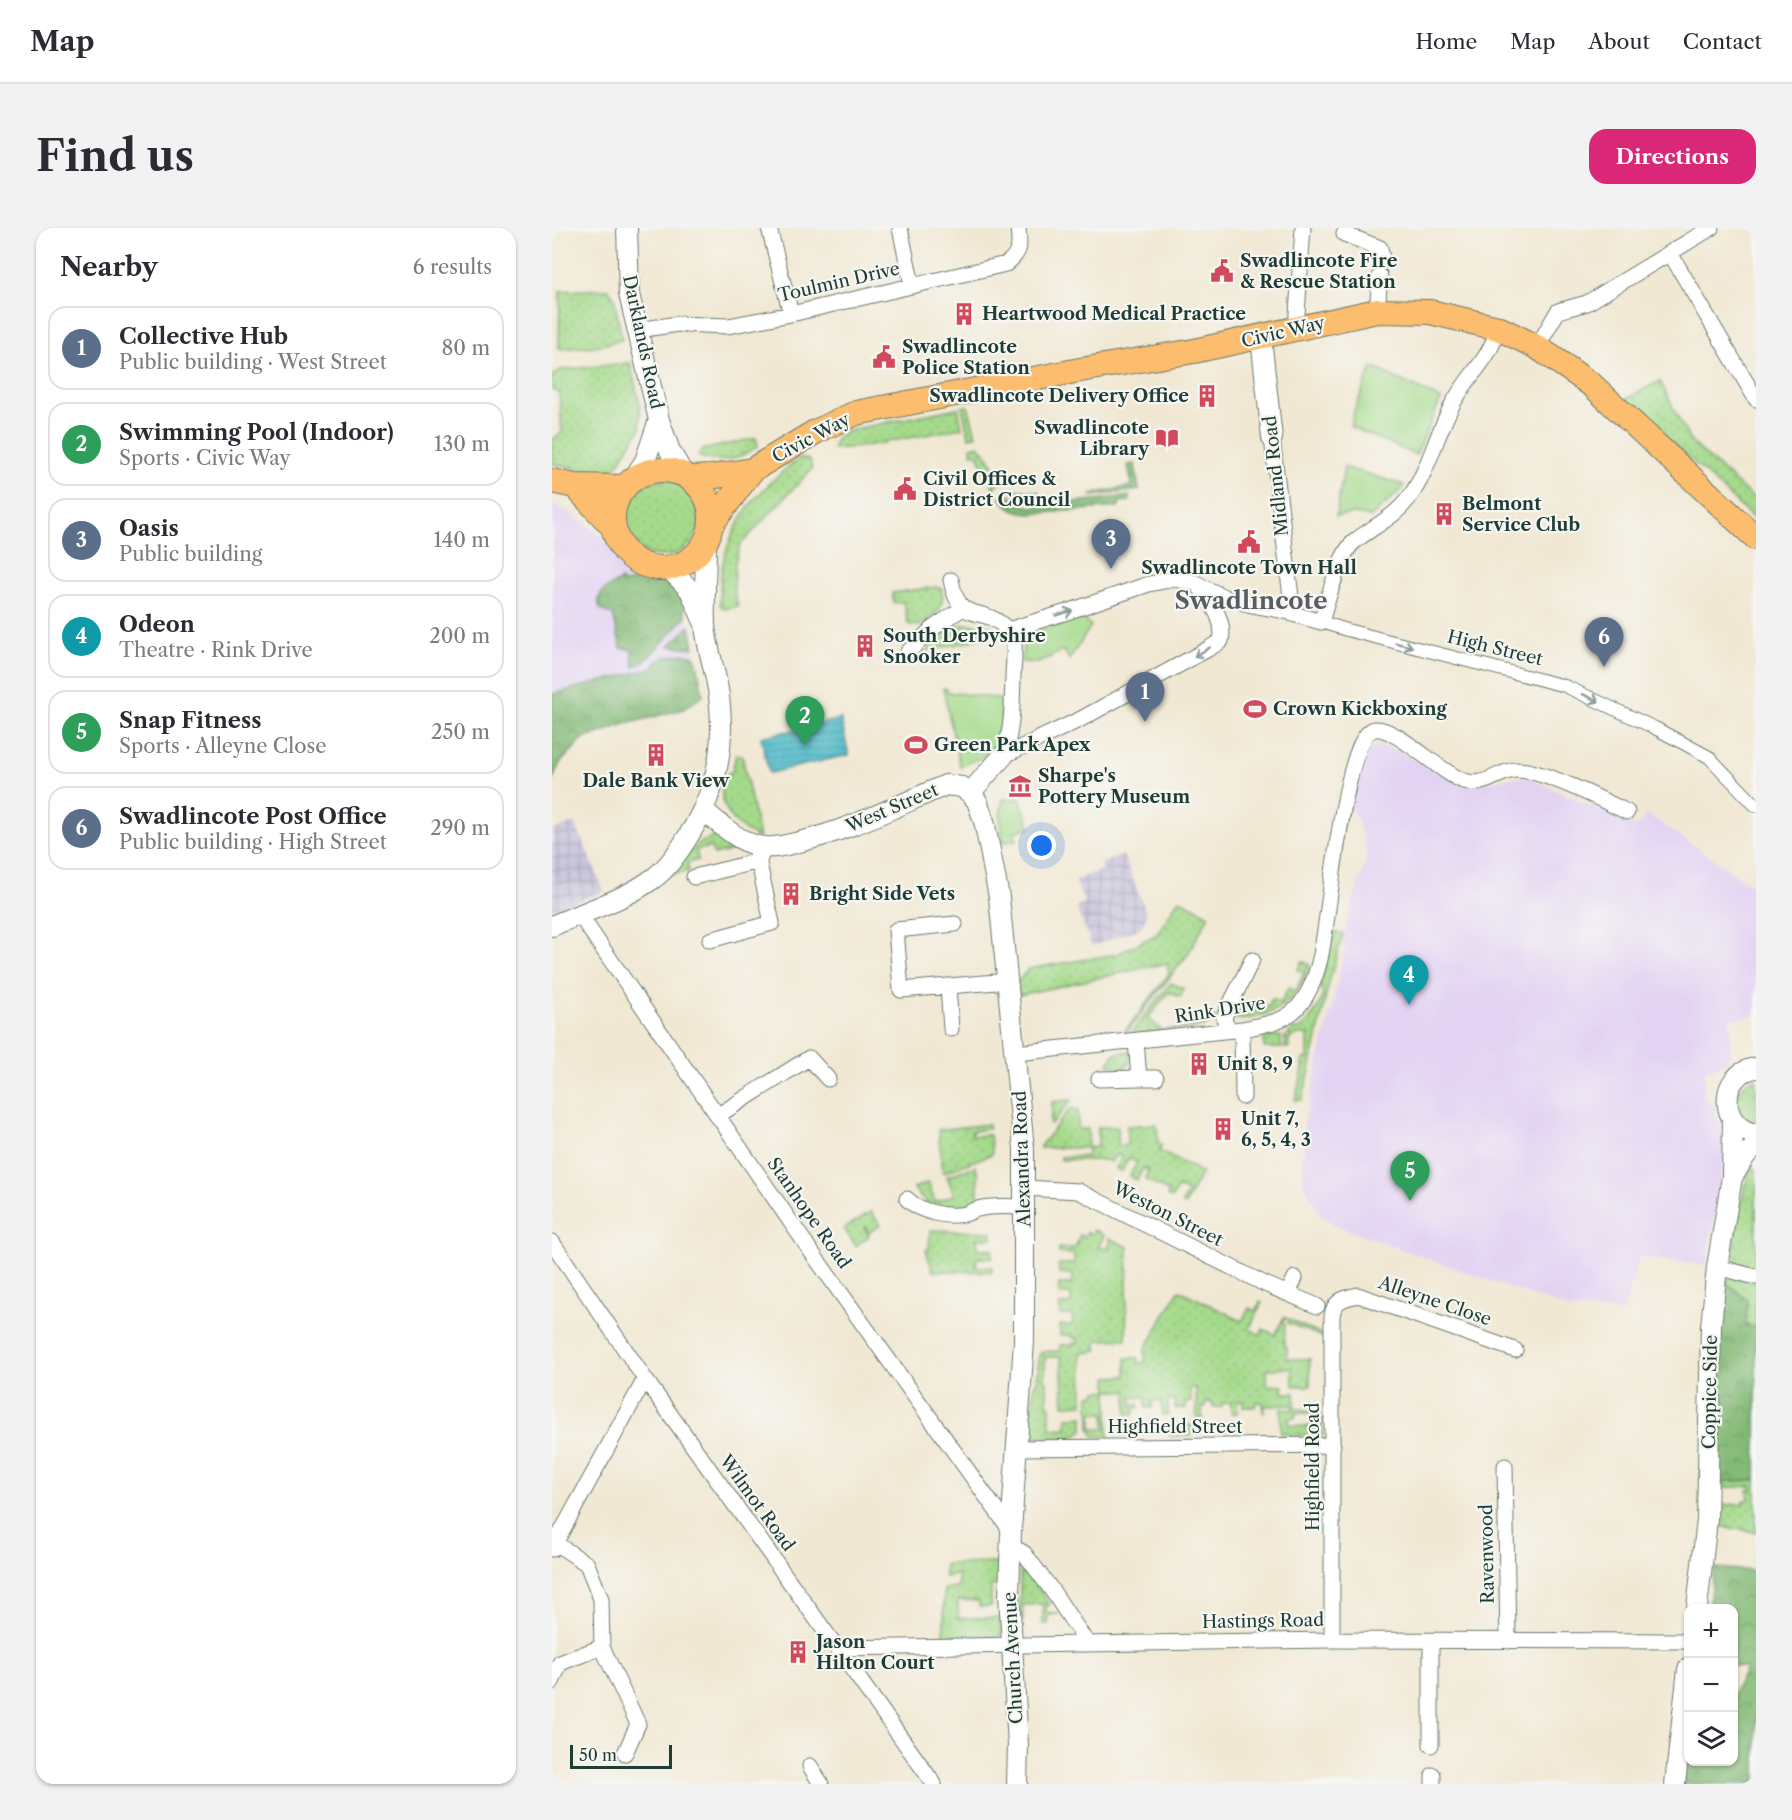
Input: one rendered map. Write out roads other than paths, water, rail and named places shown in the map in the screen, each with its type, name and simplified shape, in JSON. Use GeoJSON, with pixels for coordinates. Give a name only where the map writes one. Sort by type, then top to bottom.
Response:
{"type":"FeatureCollection","features":[{"type":"Feature","properties":{"kind":"main road","name":"Civic Way"},"geometry":{"type":"LineString","coordinates":[[686,475],[711,477],[752,470],[815,432],[856,413],[1261,338],[1296,328],[1377,311],[1430,312],[1498,328],[1537,347],[1592,385],[1756,538]]}},
{"type":"Feature","properties":{"kind":"main road"},"geometry":{"type":"LineString","coordinates":[[668,469],[686,475],[701,487],[708,500],[709,534],[688,561],[679,565],[655,568],[632,560],[617,540],[614,528],[618,496],[629,483],[645,472],[668,469]]}},
{"type":"Feature","properties":{"kind":"main road","name":"Civic Way"},"geometry":{"type":"LineString","coordinates":[[709,534],[752,470]]}},
{"type":"Feature","properties":{"kind":"main road"},"geometry":{"type":"LineString","coordinates":[[563,484],[629,483]]}},
{"type":"Feature","properties":{"kind":"main road"},"geometry":{"type":"LineString","coordinates":[[563,484],[614,528]]}},
{"type":"Feature","properties":{"kind":"street","name":"Darklands Road"},"geometry":{"type":"LineString","coordinates":[[627,228],[628,280],[659,420],[670,451],[686,475]]}},
{"type":"Feature","properties":{"kind":"street"},"geometry":{"type":"LineString","coordinates":[[769,228],[791,314]]}},
{"type":"Feature","properties":{"kind":"street"},"geometry":{"type":"LineString","coordinates":[[900,228],[912,285]]}},
{"type":"Feature","properties":{"kind":"street","name":"Toulmin Drive"},"geometry":{"type":"LineString","coordinates":[[638,330],[678,324],[729,326],[791,314],[1006,264],[1016,256],[1020,248],[1018,228]]}},
{"type":"Feature","properties":{"kind":"street"},"geometry":{"type":"LineString","coordinates":[[1296,328],[1303,228]]}},
{"type":"Feature","properties":{"kind":"street"},"geometry":{"type":"LineString","coordinates":[[1537,347],[1558,311],[1587,303],[1711,228]]}},
{"type":"Feature","properties":{"kind":"street"},"geometry":{"type":"LineString","coordinates":[[1344,234],[1380,248],[1382,258]]}},
{"type":"Feature","properties":{"kind":"street"},"geometry":{"type":"LineString","coordinates":[[1670,253],[1756,399]]}},
{"type":"Feature","properties":{"kind":"street"},"geometry":{"type":"LineString","coordinates":[[1377,311],[1380,276]]}},
{"type":"Feature","properties":{"kind":"street"},"geometry":{"type":"LineString","coordinates":[[1321,622],[1340,566],[1352,543],[1385,520],[1409,498],[1454,401],[1487,356],[1498,328]]}},
{"type":"Feature","properties":{"kind":"street","name":"Midland Road"},"geometry":{"type":"LineString","coordinates":[[1261,338],[1293,614]]}},
{"type":"Feature","properties":{"kind":"street","name":"Darklands Road"},"geometry":{"type":"LineString","coordinates":[[629,483],[645,461],[659,420]]}},
{"type":"Feature","properties":{"kind":"street"},"geometry":{"type":"LineString","coordinates":[[705,625],[709,534]]}},
{"type":"Feature","properties":{"kind":"street"},"geometry":{"type":"LineString","coordinates":[[552,926],[605,904],[651,880],[665,869],[679,851],[704,811],[717,766],[722,727],[719,693],[705,625],[690,590],[668,567]]}},
{"type":"Feature","properties":{"kind":"street"},"geometry":{"type":"LineString","coordinates":[[1003,756],[1122,697],[1221,641],[1222,624],[1218,614],[1190,581],[1174,579],[1149,584],[1008,630]]}},
{"type":"Feature","properties":{"kind":"street"},"geometry":{"type":"LineString","coordinates":[[951,580],[956,600],[963,608],[994,619],[1008,630],[1014,643],[1008,743],[1003,756],[970,793]]}},
{"type":"Feature","properties":{"kind":"street","name":"High Street"},"geometry":{"type":"LineString","coordinates":[[1190,581],[1245,605],[1293,614],[1565,686],[1655,728],[1709,757],[1756,806]]}},
{"type":"Feature","properties":{"kind":"street"},"geometry":{"type":"LineString","coordinates":[[908,652],[933,628],[963,608]]}},
{"type":"Feature","properties":{"kind":"street","name":"Rink Drive"},"geometry":{"type":"LineString","coordinates":[[1016,1053],[1235,1030],[1276,1021],[1296,1009],[1311,986],[1320,960],[1344,796],[1364,735],[1376,728],[1405,741],[1464,781],[1484,783],[1515,770],[1534,772],[1627,812]]}},
{"type":"Feature","properties":{"kind":"street","name":"West Street"},"geometry":{"type":"LineString","coordinates":[[694,877],[759,851],[805,841],[855,825],[946,785],[962,787],[970,793]]}},
{"type":"Feature","properties":{"kind":"street","name":"Alexandra Road"},"geometry":{"type":"LineString","coordinates":[[970,793],[981,811],[999,897],[1024,1149],[1024,1341],[1011,1539]]}},
{"type":"Feature","properties":{"kind":"street"},"geometry":{"type":"LineString","coordinates":[[704,811],[759,851],[772,923],[710,940]]}},
{"type":"Feature","properties":{"kind":"street","name":"Stanhope Road"},"geometry":{"type":"LineString","coordinates":[[579,914],[1011,1539],[1051,1589],[1087,1643]]}},
{"type":"Feature","properties":{"kind":"street"},"geometry":{"type":"LineString","coordinates":[[955,924],[896,930],[901,990],[1008,981]]}},
{"type":"Feature","properties":{"kind":"street"},"geometry":{"type":"LineString","coordinates":[[1243,1097],[1235,1030],[1224,1017],[1252,960]]}},
{"type":"Feature","properties":{"kind":"street"},"geometry":{"type":"LineString","coordinates":[[948,987],[951,1029]]}},
{"type":"Feature","properties":{"kind":"street"},"geometry":{"type":"LineString","coordinates":[[1136,1041],[1139,1078]]}},
{"type":"Feature","properties":{"kind":"street"},"geometry":{"type":"LineString","coordinates":[[717,1116],[809,1058],[828,1079]]}},
{"type":"Feature","properties":{"kind":"street","name":"Coppice Side"},"geometry":{"type":"LineString","coordinates":[[1697,1604],[1707,1520],[1711,1326],[1717,1267],[1732,1177],[1733,1120],[1726,1102],[1730,1086],[1742,1072],[1756,1068]]}},
{"type":"Feature","properties":{"kind":"street"},"geometry":{"type":"LineString","coordinates":[[1099,1079],[1156,1078]]}},
{"type":"Feature","properties":{"kind":"street"},"geometry":{"type":"LineString","coordinates":[[1733,1120],[1747,1132],[1756,1134]]}},
{"type":"Feature","properties":{"kind":"street","name":"Coppice Side"},"geometry":{"type":"LineString","coordinates":[[1732,1177],[1745,1156],[1756,1144]]}},
{"type":"Feature","properties":{"kind":"street","name":"Weston Street"},"geometry":{"type":"LineString","coordinates":[[907,1199],[917,1207],[946,1215],[965,1214],[978,1208],[992,1207],[1025,1198],[1078,1191],[1265,1284],[1317,1306]]}},
{"type":"Feature","properties":{"kind":"street","name":"Wilmot Road"},"geometry":{"type":"LineString","coordinates":[[552,1242],[645,1379],[934,1784]]}},
{"type":"Feature","properties":{"kind":"street"},"geometry":{"type":"LineString","coordinates":[[1717,1267],[1756,1277]]}},
{"type":"Feature","properties":{"kind":"street"},"geometry":{"type":"LineString","coordinates":[[1288,1294],[1295,1278]]}},
{"type":"Feature","properties":{"kind":"street","name":"Alleyne Close"},"geometry":{"type":"LineString","coordinates":[[1342,1298],[1358,1295],[1515,1350]]}},
{"type":"Feature","properties":{"kind":"street","name":"Highfield Road"},"geometry":{"type":"LineString","coordinates":[[1332,1640],[1332,1316],[1334,1305],[1342,1298]]}},
{"type":"Feature","properties":{"kind":"street"},"geometry":{"type":"LineString","coordinates":[[625,1753],[638,1724],[602,1647],[601,1599],[587,1564],[553,1546],[645,1379]]}},
{"type":"Feature","properties":{"kind":"street","name":"Highfield Street"},"geometry":{"type":"LineString","coordinates":[[1017,1448],[1333,1445]]}},
{"type":"Feature","properties":{"kind":"street","name":"Ravenwood"},"geometry":{"type":"LineString","coordinates":[[1505,1466],[1508,1641]]}},
{"type":"Feature","properties":{"kind":"street","name":"Church Avenue"},"geometry":{"type":"LineString","coordinates":[[1011,1539],[1009,1595],[1018,1745],[1017,1784]]}},
{"type":"Feature","properties":{"kind":"street","name":"Hastings Road"},"geometry":{"type":"LineString","coordinates":[[837,1648],[1332,1640],[1684,1641]]}},
{"type":"Feature","properties":{"kind":"street"},"geometry":{"type":"LineString","coordinates":[[1431,1641],[1431,1745]]}},
{"type":"Feature","properties":{"kind":"street"},"geometry":{"type":"LineString","coordinates":[[552,1682],[560,1663],[602,1647]]}},
{"type":"Feature","properties":{"kind":"street"},"geometry":{"type":"LineString","coordinates":[[1675,1784],[1684,1710]]}},
{"type":"Feature","properties":{"kind":"street"},"geometry":{"type":"LineString","coordinates":[[810,1766],[821,1784]]}},
{"type":"Feature","properties":{"kind":"water"},"geometry":{"type":"Polygon","coordinates":[[[841,719],[849,755],[769,773],[761,737],[841,719]]]}},
{"type":"Feature","properties":{"kind":"place","name":"Swadlincote Fire & Rescue Station"},"geometry":{"type":"Point","coordinates":[1222,271]}},
{"type":"Feature","properties":{"kind":"place","name":"Heartwood Medical Practice"},"geometry":{"type":"Point","coordinates":[964,314]}},
{"type":"Feature","properties":{"kind":"place","name":"Swadlincote Police Station"},"geometry":{"type":"Point","coordinates":[884,357]}},
{"type":"Feature","properties":{"kind":"place","name":"Swadlincote Delivery Office"},"geometry":{"type":"Point","coordinates":[1207,396]}},
{"type":"Feature","properties":{"kind":"place","name":"Swadlincote Library"},"geometry":{"type":"Point","coordinates":[1167,438]}},
{"type":"Feature","properties":{"kind":"place","name":"Civil Offices & District Council"},"geometry":{"type":"Point","coordinates":[905,489]}},
{"type":"Feature","properties":{"kind":"place","name":"Belmont Service Club"},"geometry":{"type":"Point","coordinates":[1444,514]}},
{"type":"Feature","properties":{"kind":"place","name":"Swadlincote Town Hall"},"geometry":{"type":"Point","coordinates":[1249,542]}},
{"type":"Feature","properties":{"kind":"place","name":"Oasis"},"geometry":{"type":"Point","coordinates":[1111,569]}},
{"type":"Feature","properties":{"kind":"place","name":"South Derbyshire Snooker"},"geometry":{"type":"Point","coordinates":[865,646]}},
{"type":"Feature","properties":{"kind":"place","name":"Swadlincote Post Office"},"geometry":{"type":"Point","coordinates":[1604,667]}},
{"type":"Feature","properties":{"kind":"place","name":"Crown Kickboxing"},"geometry":{"type":"Point","coordinates":[1255,709]}},
{"type":"Feature","properties":{"kind":"place","name":"Collective Hub"},"geometry":{"type":"Point","coordinates":[1145,722]}},
{"type":"Feature","properties":{"kind":"place","name":"Green Park Apex"},"geometry":{"type":"Point","coordinates":[916,745]}},
{"type":"Feature","properties":{"kind":"place","name":"Swimming Pool (Indoor)"},"geometry":{"type":"Point","coordinates":[805,746]}},
{"type":"Feature","properties":{"kind":"place","name":"Dale Bank View"},"geometry":{"type":"Point","coordinates":[656,755]}},
{"type":"Feature","properties":{"kind":"place","name":"Sharpe's Pottery Museum"},"geometry":{"type":"Point","coordinates":[1020,786]}},
{"type":"Feature","properties":{"kind":"place","name":"Bright Side Vets"},"geometry":{"type":"Point","coordinates":[791,894]}},
{"type":"Feature","properties":{"kind":"place","name":"Odeon"},"geometry":{"type":"Point","coordinates":[1409,1005]}},
{"type":"Feature","properties":{"kind":"place","name":"Unit 8, 9"},"geometry":{"type":"Point","coordinates":[1199,1064]}},
{"type":"Feature","properties":{"kind":"place","name":"Unit 7, 6, 5, 4, 3"},"geometry":{"type":"Point","coordinates":[1223,1129]}},
{"type":"Feature","properties":{"kind":"place","name":"Snap Fitness"},"geometry":{"type":"Point","coordinates":[1410,1201]}},
{"type":"Feature","properties":{"kind":"place","name":"Jason Hilton Court"},"geometry":{"type":"Point","coordinates":[798,1652]}},
{"type":"Feature","properties":{"kind":"district","name":"Swadlincote"},"geometry":{"type":"Point","coordinates":[1251,600]}}]}
